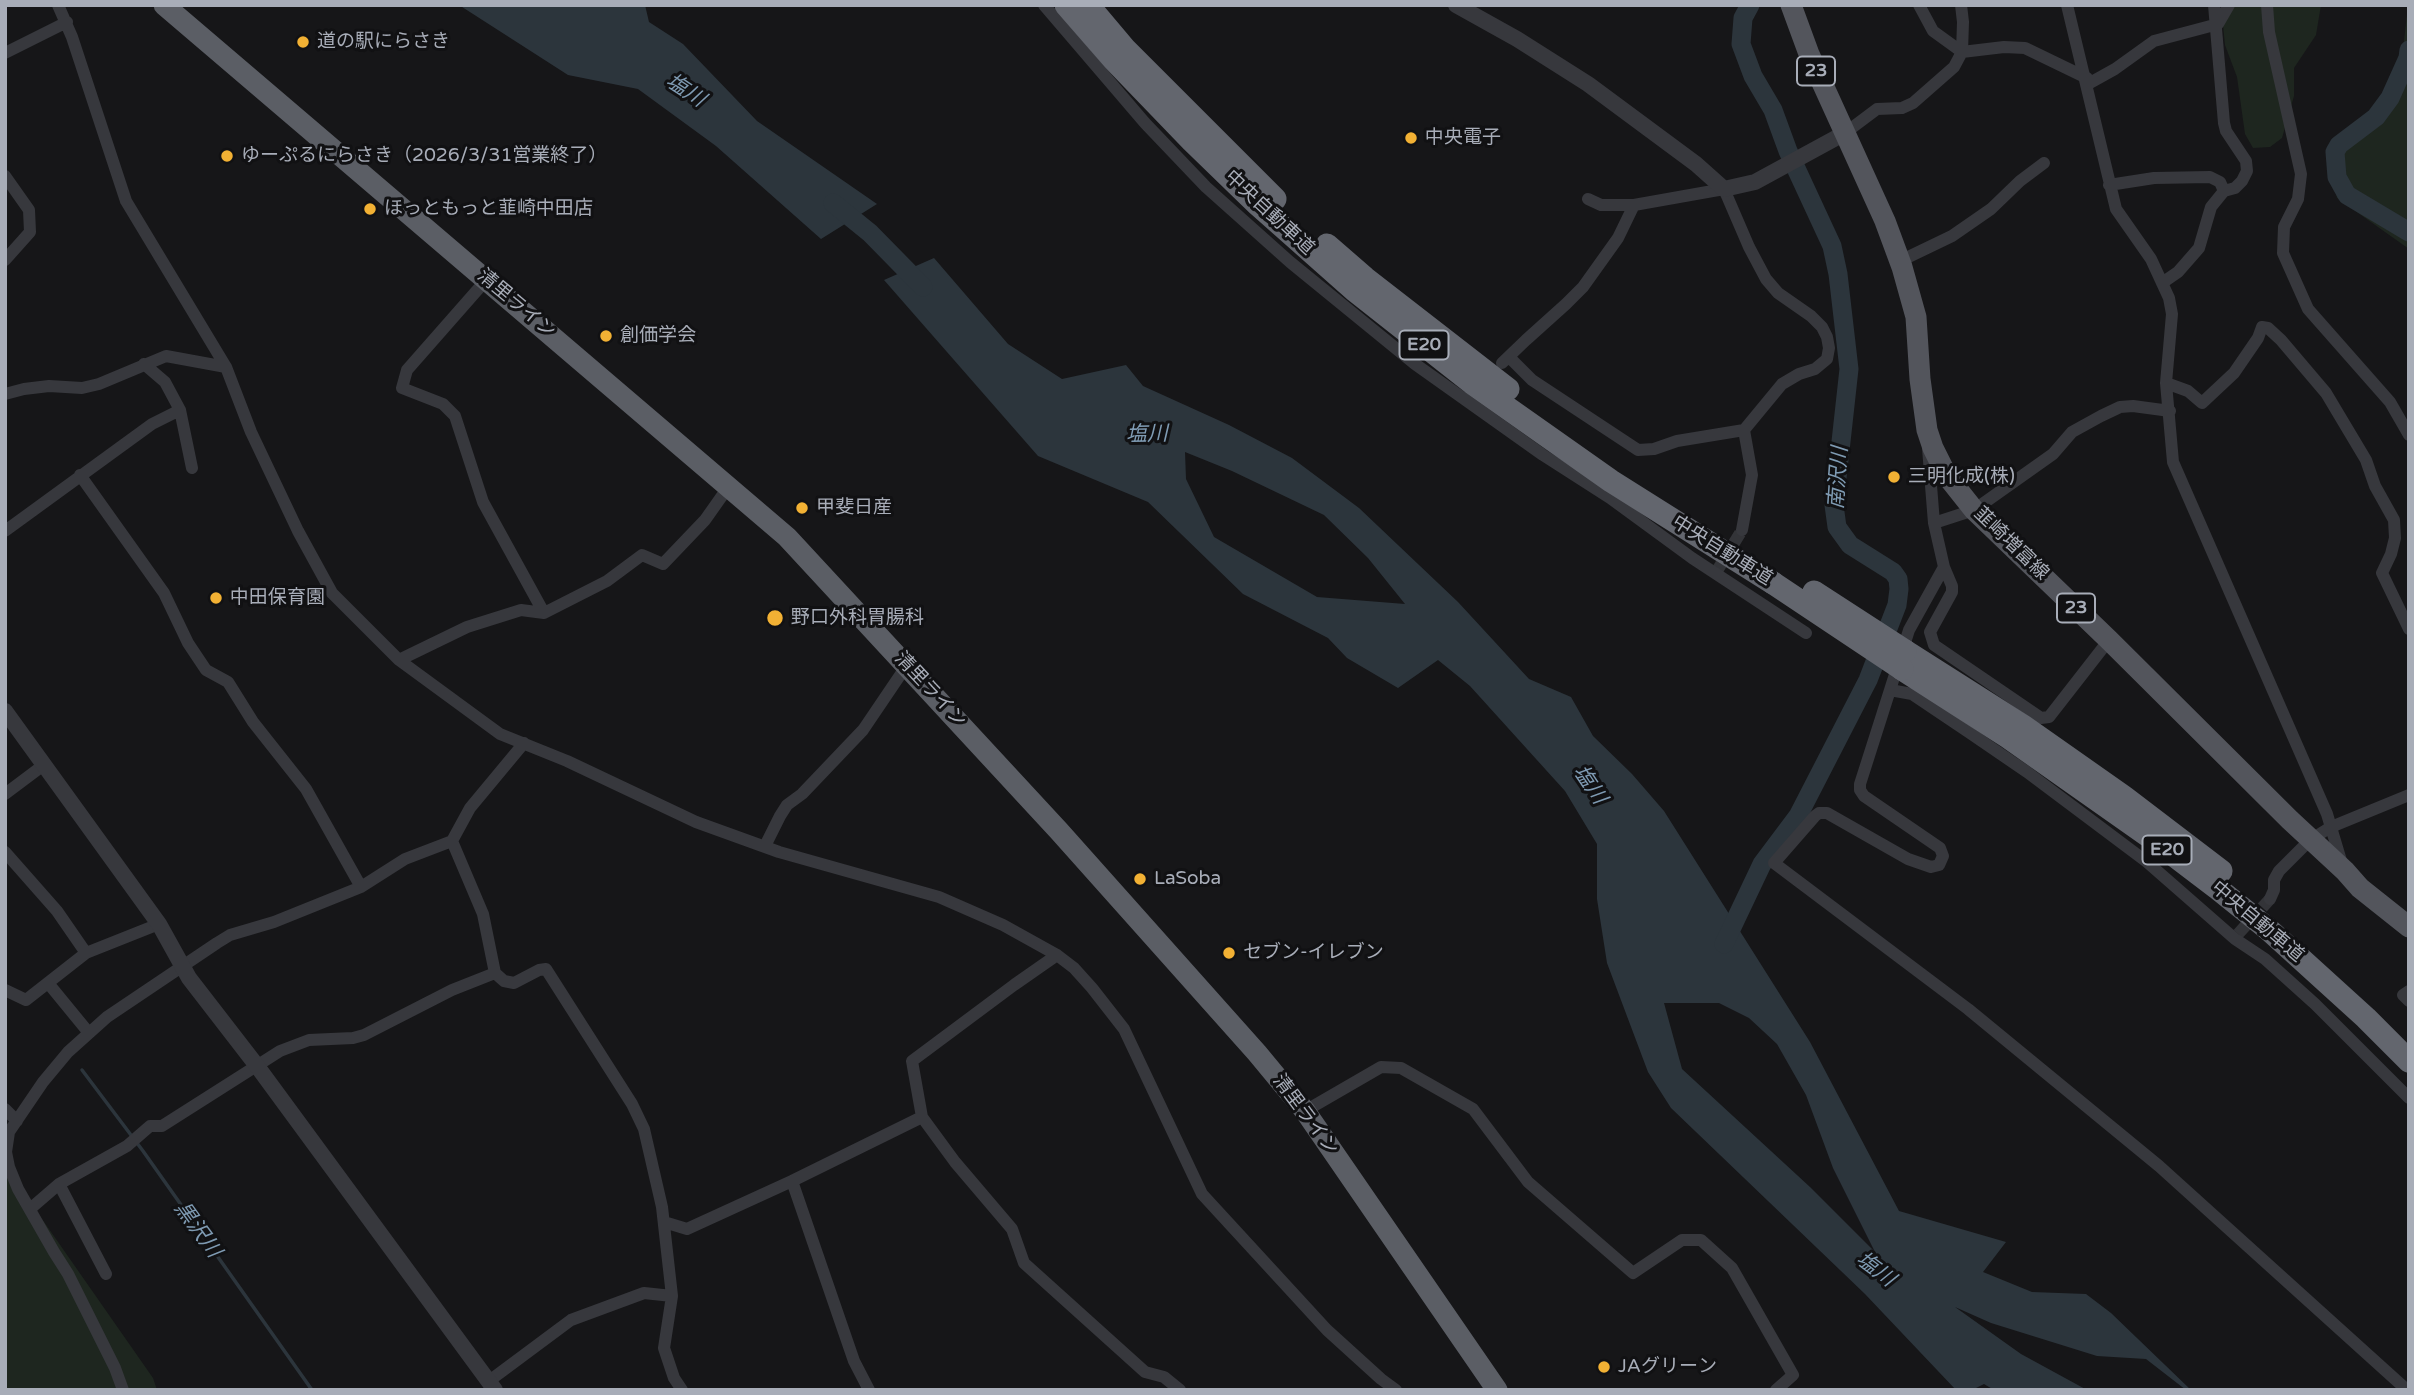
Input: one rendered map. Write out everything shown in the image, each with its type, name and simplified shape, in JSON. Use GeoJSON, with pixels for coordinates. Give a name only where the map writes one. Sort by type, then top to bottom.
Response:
{"type":"FeatureCollection","features":[{"type":"Feature","properties":{"kind":"highway","name":"清里ライン"},"geometry":{"type":"LineString","coordinates":[[164,5],[787,537],[907,664],[1257,1053],[1305,1111],[1497,1390]]}},
{"type":"Feature","properties":{"kind":"highway","name":"中央自動車道"},"geometry":{"type":"LineString","coordinates":[[1066,5],[1113,60],[1192,141],[1258,205],[1354,290],[1472,383],[1611,481],[1776,576]]}},
{"type":"Feature","properties":{"kind":"highway","name":"中央自動車道"},"geometry":{"type":"LineString","coordinates":[[1088,5],[1125,49],[1204,130],[1269,193],[1365,278],[1485,373],[1776,576],[1904,660],[2150,837],[2268,929],[2409,1061]]}},
{"type":"Feature","properties":{"kind":"highway","name":"中央自動車道"},"geometry":{"type":"LineString","coordinates":[[1904,660],[2023,726],[2175,835],[2277,918],[2409,1042]]}},
{"type":"Feature","properties":{"kind":"main road","name":"韮崎増富線"},"geometry":{"type":"LineString","coordinates":[[1793,6],[1809,54],[1900,261],[1916,317],[1927,430],[1947,476],[1974,510],[2360,888],[2409,927]]}},
{"type":"Feature","properties":{"kind":"street"},"geometry":{"type":"LineString","coordinates":[[58,5],[126,201],[226,367],[251,432],[298,531],[332,593],[399,660],[500,734],[696,822],[765,846],[939,897],[1003,925],[1074,968],[1124,1028],[1202,1194],[1327,1330],[1396,1390]]}},
{"type":"Feature","properties":{"kind":"street"},"geometry":{"type":"LineString","coordinates":[[1044,5],[1145,122],[1206,187],[1344,306],[1415,364],[1543,455],[1610,498],[1715,574],[1806,633]]}},
{"type":"Feature","properties":{"kind":"street"},"geometry":{"type":"LineString","coordinates":[[1455,5],[1517,39],[1588,84],[1710,175],[1724,189],[1766,279],[1778,293],[1822,327],[1829,348],[1827,359],[1815,369],[1782,384],[1744,430],[1638,450],[1506,360],[1583,287],[1618,238],[1634,205]]}},
{"type":"Feature","properties":{"kind":"street"},"geometry":{"type":"LineString","coordinates":[[1919,5],[1933,31],[1962,52],[2004,47],[2025,48],[2087,81]]}},
{"type":"Feature","properties":{"kind":"street"},"geometry":{"type":"LineString","coordinates":[[1588,199],[1601,205],[1634,205],[1755,182],[1845,133],[1877,109],[1902,108],[1913,103],[1954,67],[1962,52],[1964,22],[1961,5]]}},
{"type":"Feature","properties":{"kind":"street"},"geometry":{"type":"LineString","coordinates":[[2067,5],[2116,209],[2151,259],[2169,298],[2172,314],[2166,383],[2172,451],[2177,473],[2327,814],[2344,871]]}},
{"type":"Feature","properties":{"kind":"street"},"geometry":{"type":"LineString","coordinates":[[2162,283],[2178,272],[2199,248],[2211,208],[2224,191],[2235,188],[2242,181],[2247,171],[2246,161],[2224,124],[2214,5]]}},
{"type":"Feature","properties":{"kind":"street"},"geometry":{"type":"LineString","coordinates":[[2087,81],[2115,69],[2154,41],[2216,25],[2229,5]]}},
{"type":"Feature","properties":{"kind":"street"},"geometry":{"type":"LineString","coordinates":[[2267,5],[2269,32],[2301,174],[2298,198],[2284,227],[2283,253],[2308,309],[2390,402],[2409,435]]}},
{"type":"Feature","properties":{"kind":"street"},"geometry":{"type":"LineString","coordinates":[[5,53],[66,22]]}},
{"type":"Feature","properties":{"kind":"street"},"geometry":{"type":"LineString","coordinates":[[1900,261],[1951,236],[1991,209],[2020,181],[2044,163]]}},
{"type":"Feature","properties":{"kind":"street"},"geometry":{"type":"LineString","coordinates":[[5,176],[29,210],[30,232],[5,260]]}},
{"type":"Feature","properties":{"kind":"street"},"geometry":{"type":"LineString","coordinates":[[2109,186],[2154,178],[2210,177],[2220,182],[2224,191]]}},
{"type":"Feature","properties":{"kind":"street"},"geometry":{"type":"LineString","coordinates":[[488,279],[407,370],[402,388],[443,404],[455,416],[483,502],[544,612]]}},
{"type":"Feature","properties":{"kind":"street"},"geometry":{"type":"LineString","coordinates":[[2166,383],[2188,391],[2202,403],[2234,373],[2258,338],[2262,327],[2268,328],[2281,340],[2326,393],[2366,460],[2375,486],[2394,520],[2395,538],[2382,573],[2409,629]]}},
{"type":"Feature","properties":{"kind":"street"},"geometry":{"type":"LineString","coordinates":[[5,394],[49,386],[82,388],[123,376],[166,356],[226,367]]}},
{"type":"Feature","properties":{"kind":"street"},"geometry":{"type":"LineString","coordinates":[[144,364],[165,382],[180,410],[192,468]]}},
{"type":"Feature","properties":{"kind":"street"},"geometry":{"type":"LineString","coordinates":[[1934,523],[1974,510],[2053,454],[2072,432],[2101,416],[2120,407],[2133,406],[2170,411]]}},
{"type":"Feature","properties":{"kind":"street"},"geometry":{"type":"LineString","coordinates":[[5,531],[152,424],[180,410]]}},
{"type":"Feature","properties":{"kind":"street"},"geometry":{"type":"LineString","coordinates":[[1742,530],[1752,475],[1744,430]]}},
{"type":"Feature","properties":{"kind":"street"},"geometry":{"type":"LineString","coordinates":[[1927,430],[1934,523],[1944,567],[1952,586],[1952,592],[1930,632],[1932,642],[2041,718],[2049,717],[2109,640]]}},
{"type":"Feature","properties":{"kind":"street"},"geometry":{"type":"LineString","coordinates":[[80,475],[164,593],[188,643],[206,670],[228,682],[253,722],[306,789],[361,887]]}},
{"type":"Feature","properties":{"kind":"street"},"geometry":{"type":"LineString","coordinates":[[399,660],[467,627],[521,610],[544,612],[607,581],[642,555],[663,564],[705,520],[729,486]]}},
{"type":"Feature","properties":{"kind":"street"},"geometry":{"type":"LineString","coordinates":[[1944,567],[1909,629],[1860,783],[1864,796],[1940,848],[1944,856],[1939,865],[1931,867],[1908,859],[1827,813],[1819,813],[1774,863],[1968,1009],[2159,1166],[2407,1390]]}},
{"type":"Feature","properties":{"kind":"street"},"geometry":{"type":"LineString","coordinates":[[765,846],[787,805],[802,794],[863,730],[907,664]]}},
{"type":"Feature","properties":{"kind":"street"},"geometry":{"type":"LineString","coordinates":[[1890,690],[1912,694],[2027,772],[2147,862],[2315,1004],[2409,1098]]}},
{"type":"Feature","properties":{"kind":"street"},"geometry":{"type":"LineString","coordinates":[[5,711],[159,924],[197,989],[257,1066],[492,1385],[571,1320],[643,1293],[672,1296]]}},
{"type":"Feature","properties":{"kind":"street"},"geometry":{"type":"LineString","coordinates":[[123,1390],[116,1368],[68,1274],[9,1167],[6,1152],[9,1132],[43,1082],[68,1052],[89,1033],[107,1017],[230,935],[274,922],[361,887],[405,859],[452,841],[470,808],[524,743]]}},
{"type":"Feature","properties":{"kind":"street"},"geometry":{"type":"LineString","coordinates":[[5,794],[45,764]]}},
{"type":"Feature","properties":{"kind":"street"},"geometry":{"type":"LineString","coordinates":[[2270,899],[2279,871],[2311,840],[2331,827],[2409,795]]}},
{"type":"Feature","properties":{"kind":"street"},"geometry":{"type":"LineString","coordinates":[[452,841],[483,914],[495,973],[504,981],[514,983],[546,969],[632,1104],[644,1129],[664,1222],[672,1296],[664,1348],[674,1378],[682,1390]]}},
{"type":"Feature","properties":{"kind":"street"},"geometry":{"type":"LineString","coordinates":[[5,852],[57,911],[86,953]]}},
{"type":"Feature","properties":{"kind":"street"},"geometry":{"type":"LineString","coordinates":[[5,990],[26,1000],[86,953],[159,924]]}},
{"type":"Feature","properties":{"kind":"street"},"geometry":{"type":"LineString","coordinates":[[1057,956],[912,1061],[922,1117],[955,1162],[1012,1229],[1024,1263],[1145,1372],[1164,1377],[1180,1390]]}},
{"type":"Feature","properties":{"kind":"street"},"geometry":{"type":"LineString","coordinates":[[30,1209],[59,1184],[127,1146],[150,1126],[162,1126],[280,1051],[297,1043],[364,1035],[452,990],[495,973]]}},
{"type":"Feature","properties":{"kind":"street"},"geometry":{"type":"LineString","coordinates":[[47,983],[89,1033]]}},
{"type":"Feature","properties":{"kind":"street"},"geometry":{"type":"LineString","coordinates":[[2409,991],[2403,995],[2409,1001]]}},
{"type":"Feature","properties":{"kind":"street"},"geometry":{"type":"LineString","coordinates":[[1305,1111],[1381,1067],[1401,1068],[1473,1109],[1528,1182],[1633,1273],[1682,1240],[1701,1240],[1732,1268],[1793,1375],[1776,1390]]}},
{"type":"Feature","properties":{"kind":"street"},"geometry":{"type":"LineString","coordinates":[[5,1108],[17,1121]]}},
{"type":"Feature","properties":{"kind":"street"},"geometry":{"type":"LineString","coordinates":[[664,1222],[687,1229],[922,1117]]}},
{"type":"Feature","properties":{"kind":"street"},"geometry":{"type":"LineString","coordinates":[[792,1181],[854,1361],[869,1390]]}},
{"type":"Feature","properties":{"kind":"street"},"geometry":{"type":"LineString","coordinates":[[59,1184],[106,1274]]}},
{"type":"Feature","properties":{"kind":"shaded area"},"geometry":{"type":"Polygon","coordinates":[[[2221,5],[2321,5],[2316,35],[2294,68],[2294,96],[2282,138],[2270,147],[2253,148],[2245,134],[2237,77],[2225,45],[2221,5]]]}},
{"type":"Feature","properties":{"kind":"shaded area"},"geometry":{"type":"Polygon","coordinates":[[[2408,5],[2409,249],[2337,198],[2328,161],[2332,143],[2381,104],[2402,59],[2408,5]]]}},
{"type":"Feature","properties":{"kind":"shaded area"},"geometry":{"type":"Polygon","coordinates":[[[5,1166],[153,1378],[157,1390],[5,1390],[5,1166]]]}},
{"type":"Feature","properties":{"kind":"water"},"geometry":{"type":"Polygon","coordinates":[[[459,5],[645,5],[649,22],[683,44],[757,121],[877,204],[821,239],[716,146],[638,89],[568,75],[459,5]]]}},
{"type":"Feature","properties":{"kind":"water"},"geometry":{"type":"Polygon","coordinates":[[[934,258],[1008,344],[1062,379],[1126,365],[1143,386],[1229,425],[1292,458],[1359,508],[1458,602],[1529,679],[1571,697],[1593,736],[1632,774],[1664,811],[1810,1042],[1899,1211],[2006,1242],[1983,1272],[2032,1292],[2086,1294],[2111,1313],[2191,1390],[2186,1390],[2146,1359],[2097,1356],[1991,1323],[1955,1307],[2021,1354],[2087,1390],[1994,1390],[1984,1384],[1972,1390],[1956,1390],[1865,1294],[1671,1108],[1648,1072],[1607,963],[1597,899],[1597,844],[1565,791],[1470,686],[1438,660],[1398,688],[1347,658],[1328,638],[1243,594],[1148,502],[1038,456],[884,280],[934,258]],[[1185,452],[1186,479],[1214,537],[1317,597],[1405,604],[1368,558],[1324,515],[1185,452]],[[1664,1003],[1682,1069],[1810,1187],[1875,1252],[1833,1168],[1806,1095],[1777,1044],[1749,1018],[1719,1003],[1664,1003]]]}},
{"type":"Feature","properties":{"kind":"waterway","name":"南沢川"},"geometry":{"type":"LineString","coordinates":[[1724,944],[1762,864],[1798,816],[1868,680],[1897,605],[1899,589],[1898,579],[1893,572],[1850,545],[1837,527],[1834,505],[1849,369],[1838,274],[1832,246],[1788,151],[1773,110],[1753,76],[1741,44],[1743,18],[1750,5]]}},
{"type":"Feature","properties":{"kind":"waterway"},"geometry":{"type":"LineString","coordinates":[[2409,50],[2390,98],[2376,117],[2339,145],[2335,152],[2337,177],[2347,195],[2409,232]]}},
{"type":"Feature","properties":{"kind":"waterway","name":"塩川"},"geometry":{"type":"LineString","coordinates":[[833,203],[870,233],[923,287]]}},
{"type":"Feature","properties":{"kind":"waterway","name":"黒沢川"},"geometry":{"type":"LineString","coordinates":[[82,1070],[143,1151],[312,1390]]}},
{"type":"Feature","properties":{"kind":"tunnel"},"geometry":{"type":"LineString","coordinates":[[1715,574],[1742,530]]}},
{"type":"Feature","properties":{"kind":"tunnel"},"geometry":{"type":"LineString","coordinates":[[2238,934],[2270,899]]}},
{"type":"Feature","properties":{"kind":"place","name":"道の駅にらさき"},"geometry":{"type":"Point","coordinates":[303,42]}},
{"type":"Feature","properties":{"kind":"place","name":"中央電子"},"geometry":{"type":"Point","coordinates":[1411,138]}},
{"type":"Feature","properties":{"kind":"place","name":"ゆーぷるにらさき（2026/3/31営業終了）"},"geometry":{"type":"Point","coordinates":[227,156]}},
{"type":"Feature","properties":{"kind":"place","name":"ほっともっと韮崎中田店"},"geometry":{"type":"Point","coordinates":[370,209]}},
{"type":"Feature","properties":{"kind":"place","name":"創価学会"},"geometry":{"type":"Point","coordinates":[606,336]}},
{"type":"Feature","properties":{"kind":"place","name":"三明化成(株)"},"geometry":{"type":"Point","coordinates":[1894,477]}},
{"type":"Feature","properties":{"kind":"place","name":"甲斐日産"},"geometry":{"type":"Point","coordinates":[802,508]}},
{"type":"Feature","properties":{"kind":"place","name":"中田保育園"},"geometry":{"type":"Point","coordinates":[216,598]}},
{"type":"Feature","properties":{"kind":"place","name":"野口外科胃腸科"},"geometry":{"type":"Point","coordinates":[775,618]}},
{"type":"Feature","properties":{"kind":"place","name":"LaSoba"},"geometry":{"type":"Point","coordinates":[1140,879]}},
{"type":"Feature","properties":{"kind":"place","name":"セブン-イレブン"},"geometry":{"type":"Point","coordinates":[1229,953]}},
{"type":"Feature","properties":{"kind":"place","name":"JAグリーン"},"geometry":{"type":"Point","coordinates":[1604,1367]}}]}
